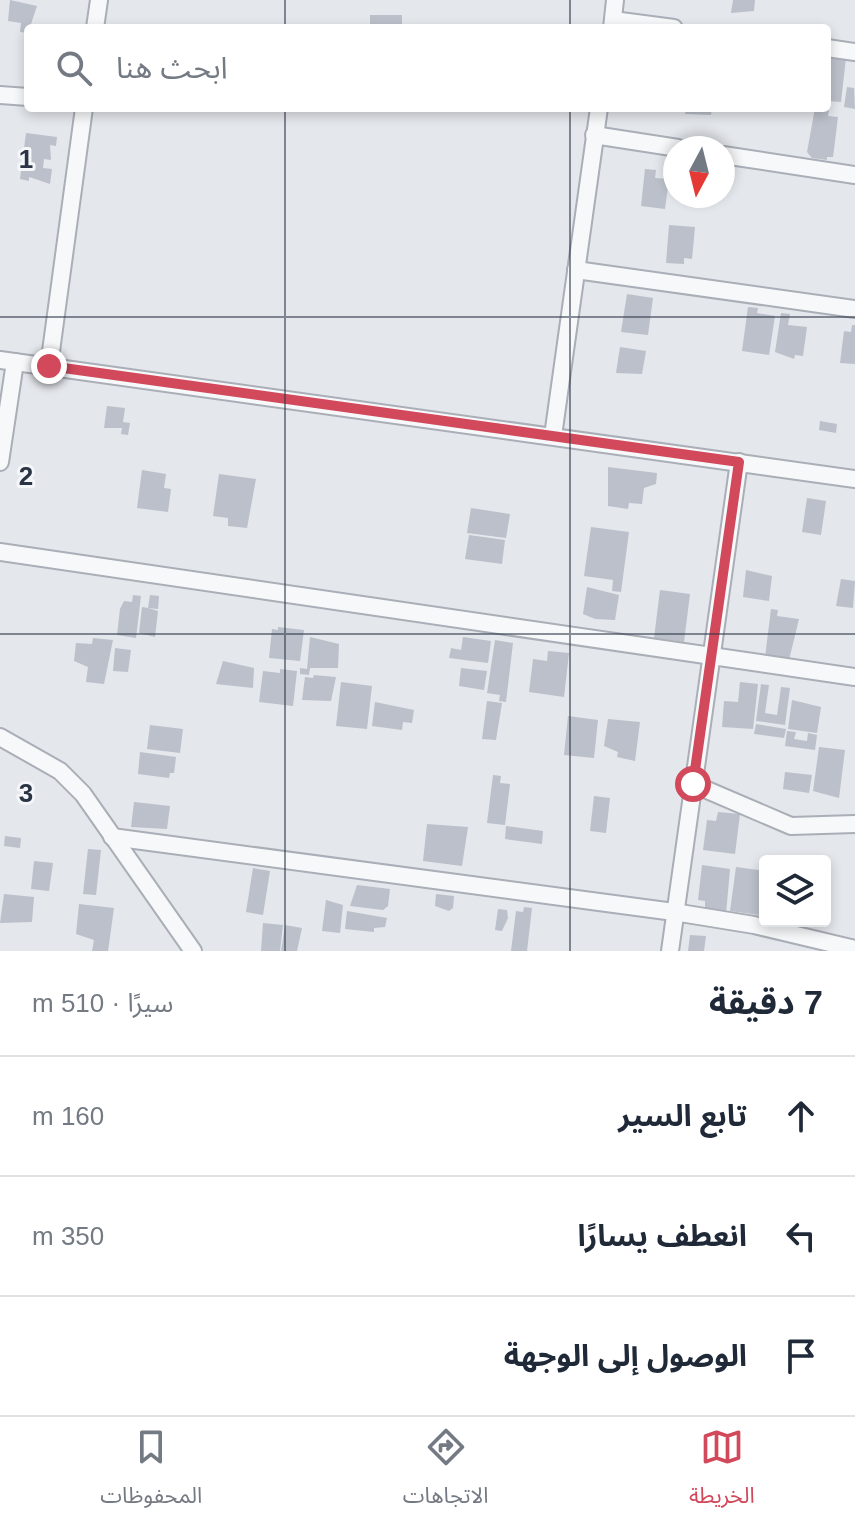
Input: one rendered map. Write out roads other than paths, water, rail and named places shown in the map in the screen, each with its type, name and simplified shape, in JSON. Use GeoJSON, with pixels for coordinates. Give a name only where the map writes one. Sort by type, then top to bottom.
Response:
{"type":"FeatureCollection","features":[{"type":"Feature","properties":{"kind":"street"},"geometry":{"type":"LineString","coordinates":[[96,24],[99,0]]}},
{"type":"Feature","properties":{"kind":"street"},"geometry":{"type":"LineString","coordinates":[[612,24],[615,0]]}},
{"type":"Feature","properties":{"kind":"street"},"geometry":{"type":"LineString","coordinates":[[831,49],[855,52]]}},
{"type":"Feature","properties":{"kind":"street"},"geometry":{"type":"LineString","coordinates":[[0,95],[24,97]]}},
{"type":"Feature","properties":{"kind":"street"},"geometry":{"type":"LineString","coordinates":[[49,366],[83,112]]}},
{"type":"Feature","properties":{"kind":"street"},"geometry":{"type":"LineString","coordinates":[[553,436],[598,112]]}},
{"type":"Feature","properties":{"kind":"street"},"geometry":{"type":"LineString","coordinates":[[594,135],[663,146]]}},
{"type":"Feature","properties":{"kind":"street"},"geometry":{"type":"LineString","coordinates":[[735,157],[855,175]]}},
{"type":"Feature","properties":{"kind":"street"},"geometry":{"type":"LineString","coordinates":[[576,270],[855,309]]}},
{"type":"Feature","properties":{"kind":"street"},"geometry":{"type":"LineString","coordinates":[[0,462],[7,361],[855,479]]}},
{"type":"Feature","properties":{"kind":"street"},"geometry":{"type":"LineString","coordinates":[[670,951],[739,462]]}},
{"type":"Feature","properties":{"kind":"street"},"geometry":{"type":"LineString","coordinates":[[0,552],[855,677]]}},
{"type":"Feature","properties":{"kind":"street"},"geometry":{"type":"LineString","coordinates":[[0,737],[60,771],[83,794],[193,951]]}},
{"type":"Feature","properties":{"kind":"street"},"geometry":{"type":"LineString","coordinates":[[693,784],[791,826],[855,824]]}},
{"type":"Feature","properties":{"kind":"street"},"geometry":{"type":"LineString","coordinates":[[112,837],[674,912],[754,925],[855,949]]}}]}
